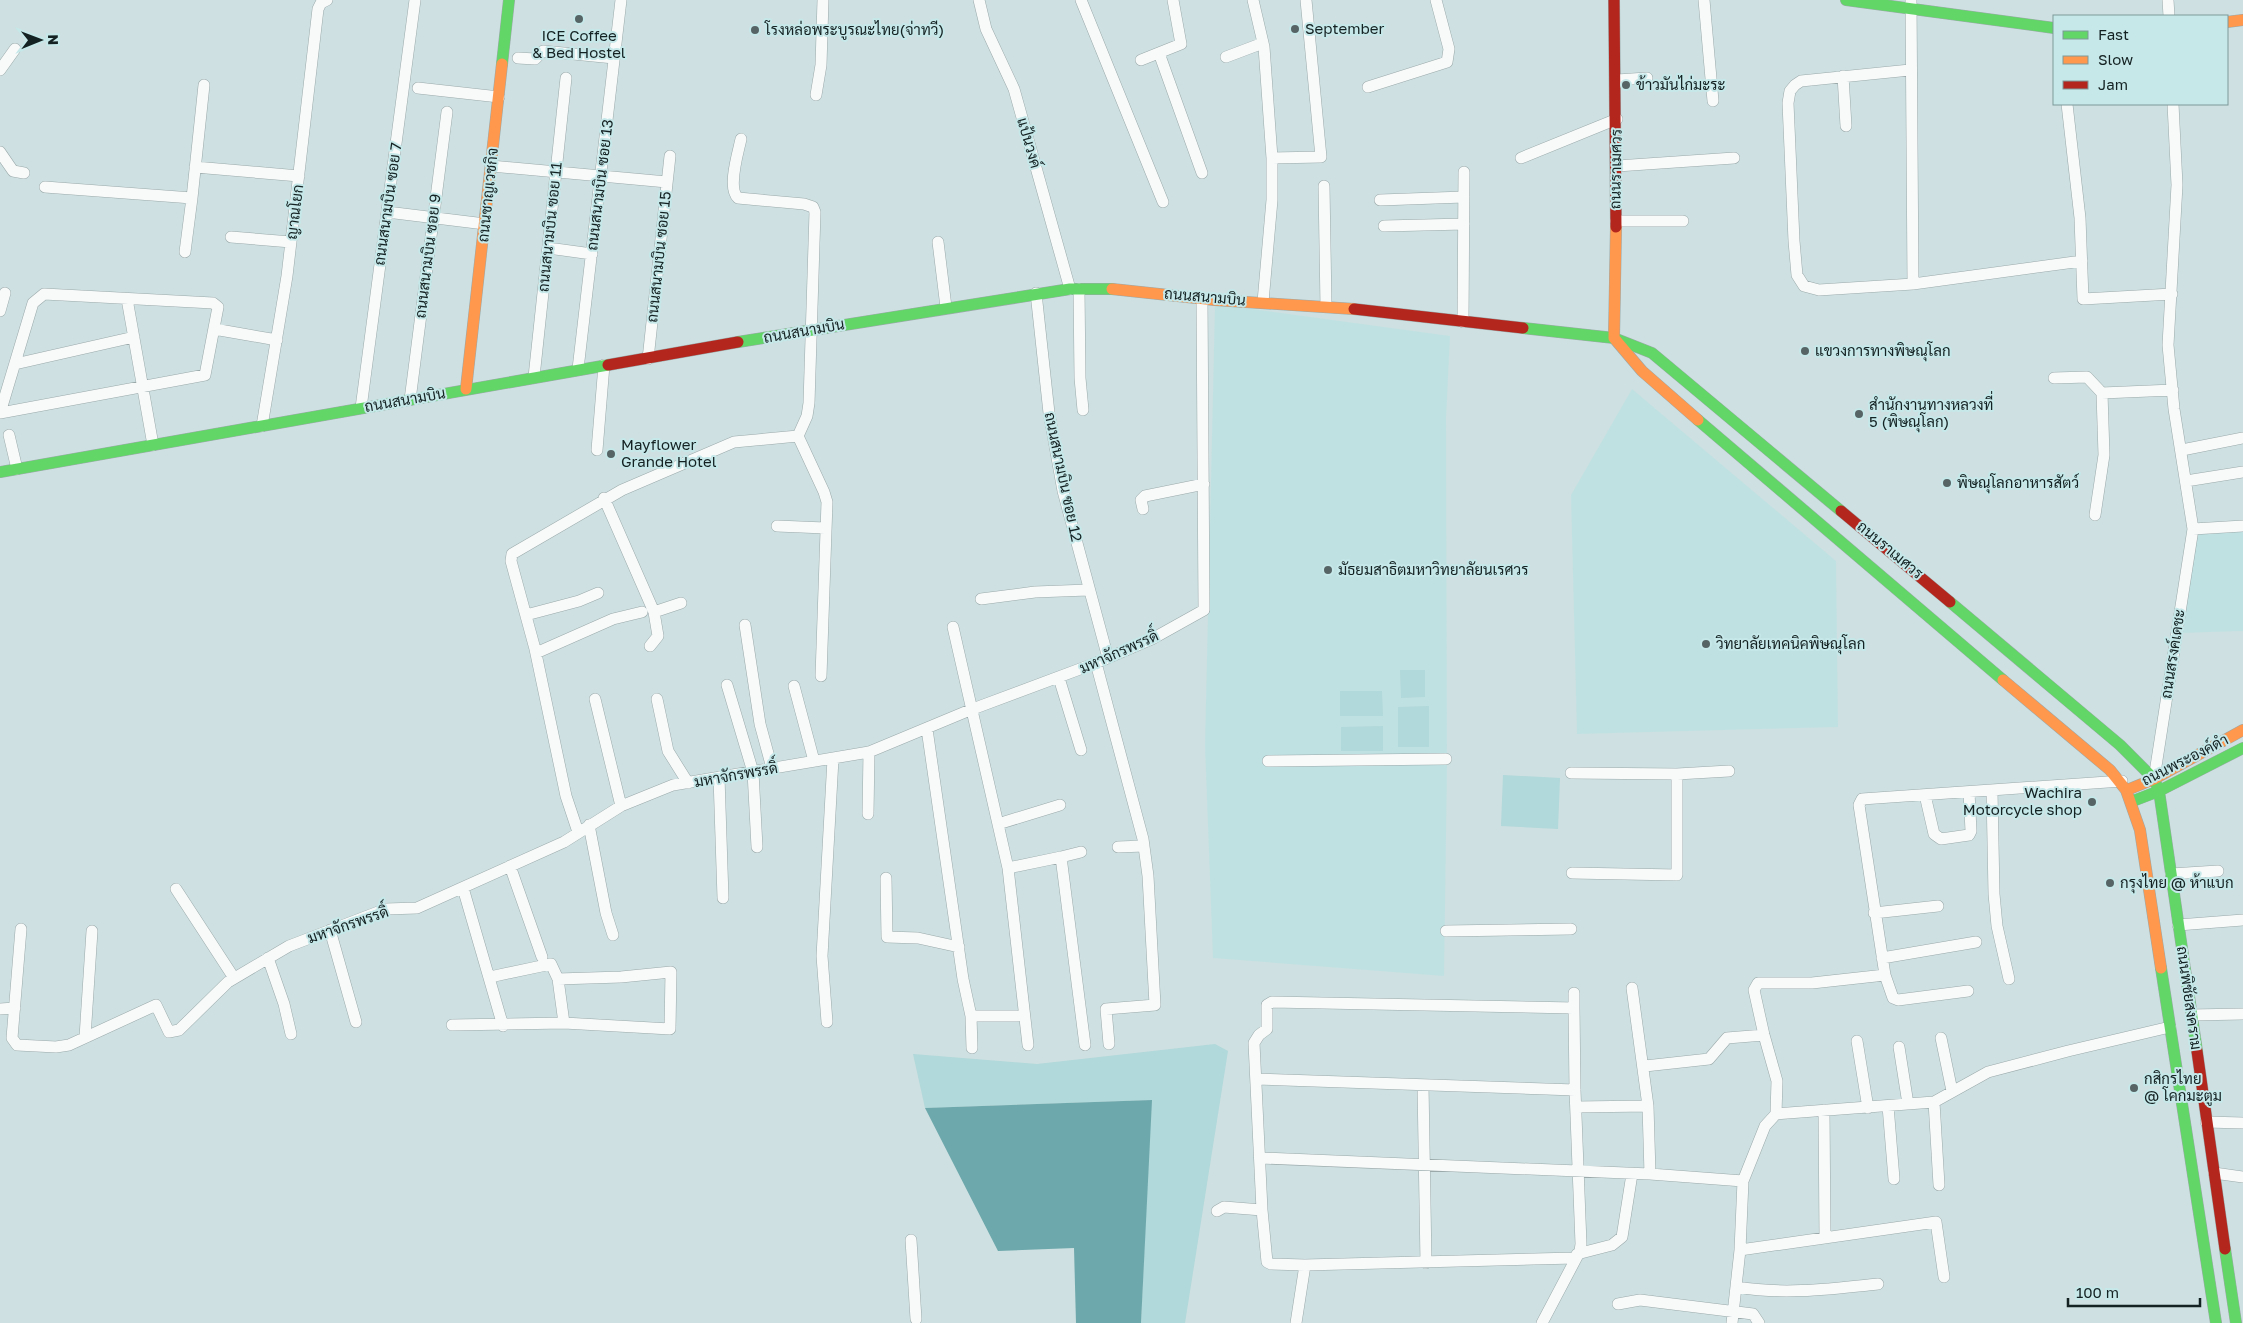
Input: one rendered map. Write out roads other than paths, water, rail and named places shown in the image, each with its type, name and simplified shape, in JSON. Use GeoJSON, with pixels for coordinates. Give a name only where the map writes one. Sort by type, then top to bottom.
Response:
{"type":"FeatureCollection","features":[{"type":"Feature","properties":{"kind":"main road","name":"ถนนชาญเวชกิจ"},"geometry":{"type":"LineString","coordinates":[[466,390],[509,0]]}},
{"type":"Feature","properties":{"kind":"main road","name":"ถนนราเมศวร"},"geometry":{"type":"LineString","coordinates":[[1614,0],[1617,80],[1614,338],[1642,371],[1758,472],[2069,718],[2139,762],[2154,779],[2159,791]]}},
{"type":"Feature","properties":{"kind":"main road"},"geometry":{"type":"LineString","coordinates":[[1846,0],[1912,4],[2053,28]]}},
{"type":"Feature","properties":{"kind":"main road"},"geometry":{"type":"LineString","coordinates":[[2228,22],[2243,20]]}},
{"type":"Feature","properties":{"kind":"main road","name":"ถนนสนามบิน"},"geometry":{"type":"LineString","coordinates":[[0,472],[812,328],[1036,293],[1075,289],[1128,289],[1202,299],[1326,306],[1614,338]]}},
{"type":"Feature","properties":{"kind":"main road","name":"ถนนราเมศวร"},"geometry":{"type":"LineString","coordinates":[[1614,338],[1652,353],[1774,452],[2069,718],[2124,786]]}},
{"type":"Feature","properties":{"kind":"main road"},"geometry":{"type":"LineString","coordinates":[[1758,472],[1774,452]]}},
{"type":"Feature","properties":{"kind":"main road","name":"ถนนพระองค์ดำ"},"geometry":{"type":"LineString","coordinates":[[2124,786],[2154,779],[2243,730]]}},
{"type":"Feature","properties":{"kind":"main road","name":"ถนนพระองค์ดำ"},"geometry":{"type":"LineString","coordinates":[[2133,800],[2159,791],[2243,748]]}},
{"type":"Feature","properties":{"kind":"main road","name":"ถนนพิชัยสงคราม"},"geometry":{"type":"LineString","coordinates":[[2124,786],[2133,800],[2140,830],[2216,1323]]}},
{"type":"Feature","properties":{"kind":"main road","name":"ถนนพิชัยสงคราม"},"geometry":{"type":"LineString","coordinates":[[2159,791],[2236,1323]]}},
{"type":"Feature","properties":{"kind":"street","name":"ญาณโยก"},"geometry":{"type":"LineString","coordinates":[[262,426],[291,242],[318,9],[321,3],[326,0]]}},
{"type":"Feature","properties":{"kind":"street","name":"ถนนสนามบิน ซอย 7"},"geometry":{"type":"LineString","coordinates":[[361,408],[415,0]]}},
{"type":"Feature","properties":{"kind":"street","name":"ถนนสนามบิน ซอย 13"},"geometry":{"type":"LineString","coordinates":[[578,369],[621,0]]}},
{"type":"Feature","properties":{"kind":"street"},"geometry":{"type":"LineString","coordinates":[[816,94],[821,65],[823,0]]}},
{"type":"Feature","properties":{"kind":"street","name":"แป้นวงค์"},"geometry":{"type":"LineString","coordinates":[[979,0],[986,29],[1014,89],[1075,289],[1083,410]]}},
{"type":"Feature","properties":{"kind":"street"},"geometry":{"type":"LineString","coordinates":[[1081,0],[1163,202]]}},
{"type":"Feature","properties":{"kind":"street"},"geometry":{"type":"LineString","coordinates":[[1141,60],[1180,44],[1172,0]]}},
{"type":"Feature","properties":{"kind":"street"},"geometry":{"type":"LineString","coordinates":[[1253,0],[1263,43],[1272,158],[1272,200],[1263,302]]}},
{"type":"Feature","properties":{"kind":"street"},"geometry":{"type":"LineString","coordinates":[[1272,158],[1321,157],[1306,0]]}},
{"type":"Feature","properties":{"kind":"street"},"geometry":{"type":"LineString","coordinates":[[1368,87],[1447,62],[1449,49],[1436,0]]}},
{"type":"Feature","properties":{"kind":"street"},"geometry":{"type":"LineString","coordinates":[[1704,0],[1713,101]]}},
{"type":"Feature","properties":{"kind":"street"},"geometry":{"type":"LineString","coordinates":[[2168,0],[2169,15]]}},
{"type":"Feature","properties":{"kind":"street"},"geometry":{"type":"LineString","coordinates":[[1912,4],[1910,70],[1913,284]]}},
{"type":"Feature","properties":{"kind":"street"},"geometry":{"type":"LineString","coordinates":[[1226,57],[1263,43]]}},
{"type":"Feature","properties":{"kind":"street"},"geometry":{"type":"LineString","coordinates":[[0,70],[15,49]]}},
{"type":"Feature","properties":{"kind":"street"},"geometry":{"type":"LineString","coordinates":[[518,58],[536,59],[542,51],[614,58]]}},
{"type":"Feature","properties":{"kind":"street"},"geometry":{"type":"LineString","coordinates":[[1159,53],[1202,173]]}},
{"type":"Feature","properties":{"kind":"street"},"geometry":{"type":"LineString","coordinates":[[1910,70],[1801,82],[1790,91],[1789,123],[1797,275],[1804,286],[1818,290],[1913,284],[2082,261]]}},
{"type":"Feature","properties":{"kind":"street"},"geometry":{"type":"LineString","coordinates":[[1843,76],[1846,126]]}},
{"type":"Feature","properties":{"kind":"street","name":"ถนนสนามบิน ซอย 11"},"geometry":{"type":"LineString","coordinates":[[534,377],[566,78]]}},
{"type":"Feature","properties":{"kind":"street"},"geometry":{"type":"LineString","coordinates":[[1617,80],[1647,78]]}},
{"type":"Feature","properties":{"kind":"street"},"geometry":{"type":"LineString","coordinates":[[185,252],[204,85]]}},
{"type":"Feature","properties":{"kind":"street"},"geometry":{"type":"LineString","coordinates":[[418,88],[499,97]]}},
{"type":"Feature","properties":{"kind":"street"},"geometry":{"type":"LineString","coordinates":[[2067,105],[2080,218],[2083,298],[2172,294]]}},
{"type":"Feature","properties":{"kind":"street","name":"ถนนสรงค์เดชะ"},"geometry":{"type":"LineString","coordinates":[[2154,779],[2193,529],[2168,345],[2177,185],[2173,105]]}},
{"type":"Feature","properties":{"kind":"street","name":"ถนนสนามบิน ซอย 9"},"geometry":{"type":"LineString","coordinates":[[410,400],[447,112]]}},
{"type":"Feature","properties":{"kind":"street"},"geometry":{"type":"LineString","coordinates":[[1521,158],[1617,118]]}},
{"type":"Feature","properties":{"kind":"street"},"geometry":{"type":"LineString","coordinates":[[741,139],[733,191],[738,198],[804,204],[813,208],[815,212],[809,404],[807,416],[798,436],[827,502],[821,676]]}},
{"type":"Feature","properties":{"kind":"street"},"geometry":{"type":"LineString","coordinates":[[0,152],[13,171],[24,173]]}},
{"type":"Feature","properties":{"kind":"street","name":"ถนนสนามบิน ซอย 15"},"geometry":{"type":"LineString","coordinates":[[648,358],[670,156]]}},
{"type":"Feature","properties":{"kind":"street"},"geometry":{"type":"LineString","coordinates":[[1617,166],[1734,158]]}},
{"type":"Feature","properties":{"kind":"street"},"geometry":{"type":"LineString","coordinates":[[491,166],[668,182]]}},
{"type":"Feature","properties":{"kind":"street"},"geometry":{"type":"LineString","coordinates":[[195,167],[299,176]]}},
{"type":"Feature","properties":{"kind":"street"},"geometry":{"type":"LineString","coordinates":[[1463,322],[1464,172]]}},
{"type":"Feature","properties":{"kind":"street"},"geometry":{"type":"LineString","coordinates":[[1324,186],[1326,306]]}},
{"type":"Feature","properties":{"kind":"street"},"geometry":{"type":"LineString","coordinates":[[45,188],[192,198]]}},
{"type":"Feature","properties":{"kind":"street"},"geometry":{"type":"LineString","coordinates":[[1380,200],[1464,197]]}},
{"type":"Feature","properties":{"kind":"street"},"geometry":{"type":"LineString","coordinates":[[387,212],[484,224]]}},
{"type":"Feature","properties":{"kind":"street"},"geometry":{"type":"LineString","coordinates":[[1616,221],[1683,221]]}},
{"type":"Feature","properties":{"kind":"street"},"geometry":{"type":"LineString","coordinates":[[1384,226],[1464,224]]}},
{"type":"Feature","properties":{"kind":"street"},"geometry":{"type":"LineString","coordinates":[[231,238],[291,242]]}},
{"type":"Feature","properties":{"kind":"street"},"geometry":{"type":"LineString","coordinates":[[938,242],[946,307]]}},
{"type":"Feature","properties":{"kind":"street"},"geometry":{"type":"LineString","coordinates":[[548,248],[592,254]]}},
{"type":"Feature","properties":{"kind":"street"},"geometry":{"type":"LineString","coordinates":[[0,311],[5,293]]}},
{"type":"Feature","properties":{"kind":"street","name":"ถนนสนามบิน ซอย 12"},"geometry":{"type":"LineString","coordinates":[[1036,293],[1049,413],[1063,490],[1088,590],[1108,658]]}},
{"type":"Feature","properties":{"kind":"street"},"geometry":{"type":"LineString","coordinates":[[44,294],[127,298],[213,303],[218,307],[205,375],[0,413],[33,303],[44,294]]}},
{"type":"Feature","properties":{"kind":"street"},"geometry":{"type":"LineString","coordinates":[[127,298],[153,445]]}},
{"type":"Feature","properties":{"kind":"street","name":"มหาจักรพรรดิ์"},"geometry":{"type":"LineString","coordinates":[[15,1008],[12,1038],[17,1045],[63,1046],[156,1005],[169,1032],[179,1030],[234,978],[289,946],[386,909],[417,908],[564,842],[621,806],[674,785],[869,752],[970,710],[1108,658],[1152,639],[1204,610],[1202,299]]}},
{"type":"Feature","properties":{"kind":"street"},"geometry":{"type":"LineString","coordinates":[[214,329],[276,340]]}},
{"type":"Feature","properties":{"kind":"street"},"geometry":{"type":"LineString","coordinates":[[15,364],[134,337]]}},
{"type":"Feature","properties":{"kind":"street"},"geometry":{"type":"LineString","coordinates":[[597,450],[604,365]]}},
{"type":"Feature","properties":{"kind":"street"},"geometry":{"type":"LineString","coordinates":[[2054,378],[2087,377],[2102,393],[2104,455],[2095,515]]}},
{"type":"Feature","properties":{"kind":"street"},"geometry":{"type":"LineString","coordinates":[[2102,393],[2173,390]]}},
{"type":"Feature","properties":{"kind":"street"},"geometry":{"type":"LineString","coordinates":[[9,435],[17,469]]}},
{"type":"Feature","properties":{"kind":"street"},"geometry":{"type":"LineString","coordinates":[[578,832],[566,796],[536,653],[511,561],[512,554],[604,498],[734,442],[798,436]]}},
{"type":"Feature","properties":{"kind":"street"},"geometry":{"type":"LineString","coordinates":[[2182,450],[2243,438]]}},
{"type":"Feature","properties":{"kind":"street"},"geometry":{"type":"LineString","coordinates":[[2186,481],[2243,472]]}},
{"type":"Feature","properties":{"kind":"street"},"geometry":{"type":"LineString","coordinates":[[1143,509],[1141,500],[1145,496],[1204,484]]}},
{"type":"Feature","properties":{"kind":"street"},"geometry":{"type":"LineString","coordinates":[[604,498],[654,612],[658,636],[650,646]]}},
{"type":"Feature","properties":{"kind":"street"},"geometry":{"type":"LineString","coordinates":[[777,526],[825,528]]}},
{"type":"Feature","properties":{"kind":"street"},"geometry":{"type":"LineString","coordinates":[[2193,529],[2243,526]]}},
{"type":"Feature","properties":{"kind":"street"},"geometry":{"type":"LineString","coordinates":[[981,598],[1035,592],[1088,590]]}},
{"type":"Feature","properties":{"kind":"street"},"geometry":{"type":"LineString","coordinates":[[526,615],[579,601],[598,593]]}},
{"type":"Feature","properties":{"kind":"street"},"geometry":{"type":"LineString","coordinates":[[654,612],[681,603]]}},
{"type":"Feature","properties":{"kind":"street"},"geometry":{"type":"LineString","coordinates":[[536,653],[613,619],[642,612]]}},
{"type":"Feature","properties":{"kind":"street"},"geometry":{"type":"LineString","coordinates":[[745,625],[760,724],[772,768]]}},
{"type":"Feature","properties":{"kind":"street"},"geometry":{"type":"LineString","coordinates":[[953,627],[970,710],[1008,868],[1028,1046]]}},
{"type":"Feature","properties":{"kind":"street"},"geometry":{"type":"LineString","coordinates":[[1096,663],[1124,762],[1144,846],[1155,1005],[1106,1009],[1109,1044]]}},
{"type":"Feature","properties":{"kind":"street"},"geometry":{"type":"LineString","coordinates":[[1059,678],[1081,750]]}},
{"type":"Feature","properties":{"kind":"street"},"geometry":{"type":"LineString","coordinates":[[727,684],[753,772],[757,847]]}},
{"type":"Feature","properties":{"kind":"street"},"geometry":{"type":"LineString","coordinates":[[794,686],[814,761]]}},
{"type":"Feature","properties":{"kind":"street"},"geometry":{"type":"LineString","coordinates":[[595,699],[621,806]]}},
{"type":"Feature","properties":{"kind":"street"},"geometry":{"type":"LineString","coordinates":[[657,699],[668,751],[688,783]]}},
{"type":"Feature","properties":{"kind":"street"},"geometry":{"type":"LineString","coordinates":[[927,729],[958,947],[971,1016],[972,1048]]}},
{"type":"Feature","properties":{"kind":"street"},"geometry":{"type":"LineString","coordinates":[[868,814],[869,752]]}},
{"type":"Feature","properties":{"kind":"street"},"geometry":{"type":"LineString","coordinates":[[827,1022],[822,956],[833,759]]}},
{"type":"Feature","properties":{"kind":"street"},"geometry":{"type":"LineString","coordinates":[[1268,760],[1446,759]]}},
{"type":"Feature","properties":{"kind":"street"},"geometry":{"type":"LineString","coordinates":[[1570,773],[1677,774],[1729,771]]}},
{"type":"Feature","properties":{"kind":"street"},"geometry":{"type":"LineString","coordinates":[[1572,873],[1677,875],[1677,774]]}},
{"type":"Feature","properties":{"kind":"street"},"geometry":{"type":"LineString","coordinates":[[719,778],[723,898]]}},
{"type":"Feature","properties":{"kind":"street"},"geometry":{"type":"LineString","coordinates":[[1968,991],[1898,1000],[1893,998],[1885,975],[1874,913],[1859,805],[1862,799],[1992,790],[2124,786]]}},
{"type":"Feature","properties":{"kind":"street"},"geometry":{"type":"LineString","coordinates":[[1992,790],[1997,926],[2009,979]]}},
{"type":"Feature","properties":{"kind":"street"},"geometry":{"type":"LineString","coordinates":[[1925,795],[1934,834],[1941,839],[1969,835],[1971,831],[1969,792]]}},
{"type":"Feature","properties":{"kind":"street"},"geometry":{"type":"LineString","coordinates":[[998,824],[1060,805]]}},
{"type":"Feature","properties":{"kind":"street"},"geometry":{"type":"LineString","coordinates":[[589,825],[606,913],[613,935]]}},
{"type":"Feature","properties":{"kind":"street"},"geometry":{"type":"LineString","coordinates":[[1118,847],[1144,846]]}},
{"type":"Feature","properties":{"kind":"street"},"geometry":{"type":"LineString","coordinates":[[1008,868],[1081,852]]}},
{"type":"Feature","properties":{"kind":"street"},"geometry":{"type":"LineString","coordinates":[[1061,857],[1085,1045]]}},
{"type":"Feature","properties":{"kind":"street"},"geometry":{"type":"LineString","coordinates":[[510,866],[542,957]]}},
{"type":"Feature","properties":{"kind":"street"},"geometry":{"type":"LineString","coordinates":[[2171,874],[2218,871]]}},
{"type":"Feature","properties":{"kind":"street"},"geometry":{"type":"LineString","coordinates":[[886,878],[887,937],[918,938],[958,947]]}},
{"type":"Feature","properties":{"kind":"street"},"geometry":{"type":"LineString","coordinates":[[463,888],[503,1026]]}},
{"type":"Feature","properties":{"kind":"street"},"geometry":{"type":"LineString","coordinates":[[176,889],[234,978]]}},
{"type":"Feature","properties":{"kind":"street"},"geometry":{"type":"LineString","coordinates":[[1874,913],[1938,906]]}},
{"type":"Feature","properties":{"kind":"street"},"geometry":{"type":"LineString","coordinates":[[2178,924],[2243,920]]}},
{"type":"Feature","properties":{"kind":"street"},"geometry":{"type":"LineString","coordinates":[[0,1009],[15,1008],[21,929]]}},
{"type":"Feature","properties":{"kind":"street"},"geometry":{"type":"LineString","coordinates":[[330,930],[356,1022]]}},
{"type":"Feature","properties":{"kind":"street"},"geometry":{"type":"LineString","coordinates":[[1446,931],[1571,930]]}},
{"type":"Feature","properties":{"kind":"street"},"geometry":{"type":"LineString","coordinates":[[85,1037],[92,931]]}},
{"type":"Feature","properties":{"kind":"street"},"geometry":{"type":"LineString","coordinates":[[1882,958],[1976,942]]}},
{"type":"Feature","properties":{"kind":"street"},"geometry":{"type":"LineString","coordinates":[[268,958],[284,1004],[291,1034]]}},
{"type":"Feature","properties":{"kind":"street"},"geometry":{"type":"LineString","coordinates":[[490,977],[551,964],[558,979],[564,1023]]}},
{"type":"Feature","properties":{"kind":"street"},"geometry":{"type":"LineString","coordinates":[[452,1025],[503,1026],[564,1023],[670,1029],[670,972],[622,977],[558,979]]}},
{"type":"Feature","properties":{"kind":"street"},"geometry":{"type":"LineString","coordinates":[[1733,1318],[1740,1250],[1743,1181],[1765,1126],[1776,1114],[1777,1081],[1764,1036],[1754,990],[1758,983],[1812,983],[1885,975]]}},
{"type":"Feature","properties":{"kind":"street"},"geometry":{"type":"LineString","coordinates":[[1632,988],[1645,1066],[1650,1174]]}},
{"type":"Feature","properties":{"kind":"street"},"geometry":{"type":"LineString","coordinates":[[1542,1323],[1581,1244],[1577,1173],[1574,993]]}},
{"type":"Feature","properties":{"kind":"street"},"geometry":{"type":"LineString","coordinates":[[1574,1008],[1272,1002],[1267,1008],[1267,1029],[1255,1039],[1262,1210],[1267,1262],[1271,1264],[1305,1265],[1426,1263],[1576,1256],[1612,1245],[1622,1237],[1632,1174]]}},
{"type":"Feature","properties":{"kind":"street"},"geometry":{"type":"LineString","coordinates":[[2191,1015],[2243,1014]]}},
{"type":"Feature","properties":{"kind":"street"},"geometry":{"type":"LineString","coordinates":[[971,1016],[1017,1016]]}},
{"type":"Feature","properties":{"kind":"street"},"geometry":{"type":"LineString","coordinates":[[1776,1114],[1934,1102],[1988,1072],[2068,1050],[2170,1027]]}},
{"type":"Feature","properties":{"kind":"street"},"geometry":{"type":"LineString","coordinates":[[1645,1066],[1709,1059],[1727,1038],[1764,1036]]}},
{"type":"Feature","properties":{"kind":"street"},"geometry":{"type":"LineString","coordinates":[[1941,1038],[1952,1091]]}},
{"type":"Feature","properties":{"kind":"street"},"geometry":{"type":"LineString","coordinates":[[1857,1041],[1868,1108]]}},
{"type":"Feature","properties":{"kind":"street"},"geometry":{"type":"LineString","coordinates":[[1898,1047],[1908,1104]]}},
{"type":"Feature","properties":{"kind":"street"},"geometry":{"type":"LineString","coordinates":[[1257,1079],[1575,1090]]}},
{"type":"Feature","properties":{"kind":"street"},"geometry":{"type":"LineString","coordinates":[[1423,1085],[1426,1263]]}},
{"type":"Feature","properties":{"kind":"street"},"geometry":{"type":"LineString","coordinates":[[1934,1102],[1939,1185]]}},
{"type":"Feature","properties":{"kind":"street"},"geometry":{"type":"LineString","coordinates":[[1576,1107],[1648,1106]]}},
{"type":"Feature","properties":{"kind":"street"},"geometry":{"type":"LineString","coordinates":[[1888,1106],[1894,1179]]}},
{"type":"Feature","properties":{"kind":"street"},"geometry":{"type":"LineString","coordinates":[[1824,1110],[1825,1238]]}},
{"type":"Feature","properties":{"kind":"street"},"geometry":{"type":"LineString","coordinates":[[2206,1122],[2243,1123]]}},
{"type":"Feature","properties":{"kind":"street"},"geometry":{"type":"LineString","coordinates":[[1261,1158],[1577,1173],[1650,1174],[1743,1181]]}},
{"type":"Feature","properties":{"kind":"street"},"geometry":{"type":"LineString","coordinates":[[2214,1173],[2243,1177]]}},
{"type":"Feature","properties":{"kind":"street"},"geometry":{"type":"LineString","coordinates":[[1217,1211],[1224,1207],[1262,1210]]}},
{"type":"Feature","properties":{"kind":"street"},"geometry":{"type":"LineString","coordinates":[[1740,1250],[1936,1222],[1944,1277]]}},
{"type":"Feature","properties":{"kind":"street"},"geometry":{"type":"LineString","coordinates":[[910,1240],[916,1319]]}},
{"type":"Feature","properties":{"kind":"street"},"geometry":{"type":"LineString","coordinates":[[1296,1323],[1305,1265]]}},
{"type":"Feature","properties":{"kind":"street"},"geometry":{"type":"LineString","coordinates":[[1737,1287],[1790,1292],[1878,1284]]}},
{"type":"Feature","properties":{"kind":"street"},"geometry":{"type":"LineString","coordinates":[[1618,1304],[1640,1300],[1733,1318],[1753,1314],[1759,1323]]}},
{"type":"Feature","properties":{"kind":"place","name":"ICE Coffee & Bed Hostel"},"geometry":{"type":"Point","coordinates":[579,19]}},
{"type":"Feature","properties":{"kind":"place","name":"September"},"geometry":{"type":"Point","coordinates":[1295,29]}},
{"type":"Feature","properties":{"kind":"place","name":"โรงหล่อพระบูรณะไทย(จ่าทวี)"},"geometry":{"type":"Point","coordinates":[755,30]}},
{"type":"Feature","properties":{"kind":"place","name":"ข้าวมันไก่มะระ"},"geometry":{"type":"Point","coordinates":[1626,85]}},
{"type":"Feature","properties":{"kind":"place","name":"แขวงการทางพิษณุโลก"},"geometry":{"type":"Point","coordinates":[1805,351]}},
{"type":"Feature","properties":{"kind":"place","name":"สำนักงานทางหลวงที่ 5 (พิษณุโลก)"},"geometry":{"type":"Point","coordinates":[1859,414]}},
{"type":"Feature","properties":{"kind":"place","name":"Mayflower Grande Hotel"},"geometry":{"type":"Point","coordinates":[611,454]}},
{"type":"Feature","properties":{"kind":"place","name":"พิษณุโลกอาหารสัตว์"},"geometry":{"type":"Point","coordinates":[1947,483]}},
{"type":"Feature","properties":{"kind":"place","name":"มัธยมสาธิตมหาวิทยาลัยนเรศวร"},"geometry":{"type":"Point","coordinates":[1328,570]}},
{"type":"Feature","properties":{"kind":"place","name":"วิทยาลัยเทคนิคพิษณุโลก"},"geometry":{"type":"Point","coordinates":[1706,644]}},
{"type":"Feature","properties":{"kind":"place","name":"Wachira Motorcycle shop"},"geometry":{"type":"Point","coordinates":[2092,802]}},
{"type":"Feature","properties":{"kind":"place","name":"กรุงไทย @ ห้าแบก"},"geometry":{"type":"Point","coordinates":[2110,883]}},
{"type":"Feature","properties":{"kind":"place","name":"กสิกรไทย @ โคกมะตูม"},"geometry":{"type":"Point","coordinates":[2134,1088]}}]}
